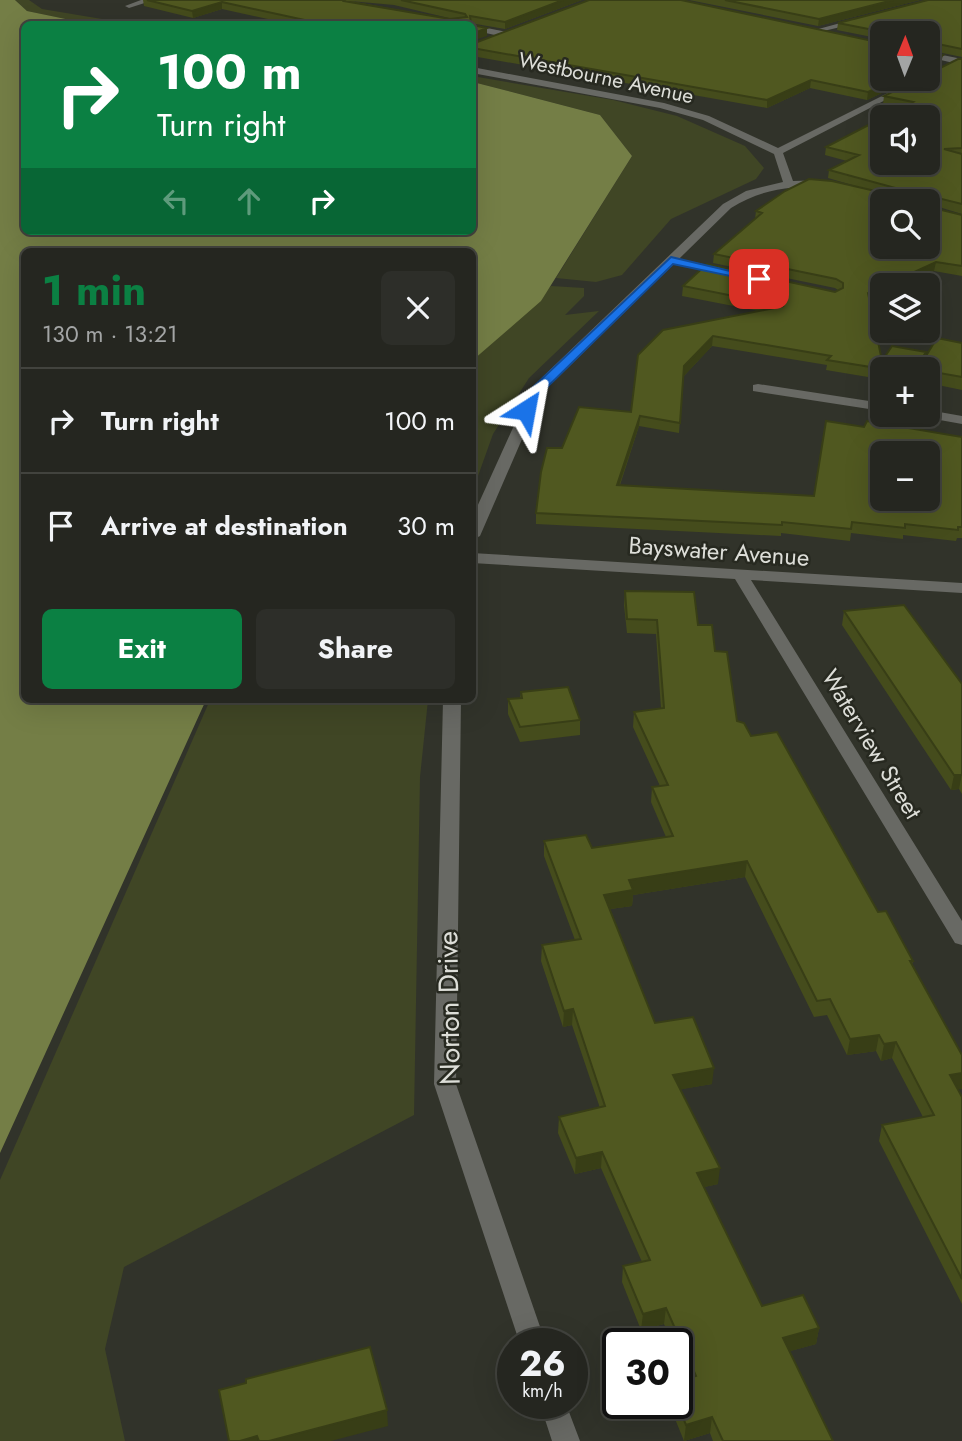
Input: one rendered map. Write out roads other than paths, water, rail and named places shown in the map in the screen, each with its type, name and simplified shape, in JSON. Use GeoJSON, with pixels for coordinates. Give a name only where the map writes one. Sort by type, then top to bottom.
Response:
{"type":"FeatureCollection","features":[{"type":"Feature","properties":{"kind":"street"},"geometry":{"type":"LineString","coordinates":[[129,6],[150,0]]}},
{"type":"Feature","properties":{"kind":"street"},"geometry":{"type":"LineString","coordinates":[[815,32],[873,16]]}},
{"type":"Feature","properties":{"kind":"street"},"geometry":{"type":"LineString","coordinates":[[476,28],[504,34]]}},
{"type":"Feature","properties":{"kind":"street"},"geometry":{"type":"LineString","coordinates":[[483,43],[517,29]]}},
{"type":"Feature","properties":{"kind":"street"},"geometry":{"type":"LineString","coordinates":[[801,29],[842,37]]}},
{"type":"Feature","properties":{"kind":"street"},"geometry":{"type":"LineString","coordinates":[[940,57],[960,61]]}},
{"type":"Feature","properties":{"kind":"street"},"geometry":{"type":"LineString","coordinates":[[940,70],[960,61]]}},
{"type":"Feature","properties":{"kind":"street","name":"Westbourne Avenue"},"geometry":{"type":"LineString","coordinates":[[476,71],[662,105],[706,118],[778,152]]}},
{"type":"Feature","properties":{"kind":"street"},"geometry":{"type":"LineString","coordinates":[[788,182],[778,152],[898,91]]}},
{"type":"Feature","properties":{"kind":"street"},"geometry":{"type":"LineString","coordinates":[[788,182],[830,195]]}},
{"type":"Feature","properties":{"kind":"street"},"geometry":{"type":"LineString","coordinates":[[476,527],[536,391],[739,197],[788,182],[844,187]]}},
{"type":"Feature","properties":{"kind":"street"},"geometry":{"type":"LineString","coordinates":[[671,260],[738,275]]}},
{"type":"Feature","properties":{"kind":"street"},"geometry":{"type":"LineString","coordinates":[[758,388],[870,405]]}},
{"type":"Feature","properties":{"kind":"street"},"geometry":{"type":"LineString","coordinates":[[940,416],[962,420]]}},
{"type":"Feature","properties":{"kind":"street","name":"Bayswater Avenue"},"geometry":{"type":"LineString","coordinates":[[476,558],[962,588]]}},
{"type":"Feature","properties":{"kind":"street","name":"Waterview Street"},"geometry":{"type":"LineString","coordinates":[[741,576],[962,938]]}},
{"type":"Feature","properties":{"kind":"street","name":"Norton Drive"},"geometry":{"type":"LineString","coordinates":[[452,703],[445,1084],[528,1328]]}},
{"type":"Feature","properties":{"kind":"street"},"geometry":{"type":"LineString","coordinates":[[558,1419],[566,1441]]}}]}
